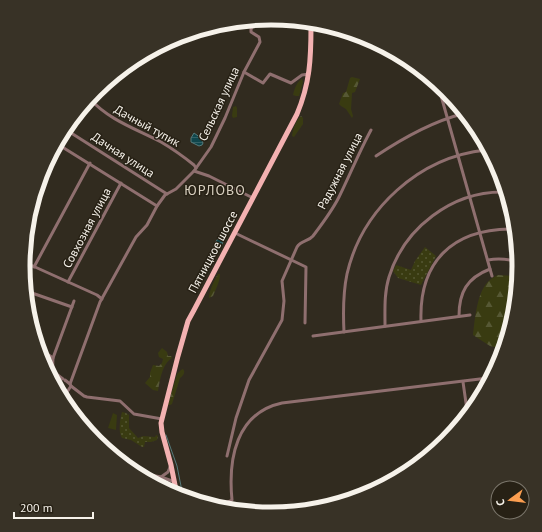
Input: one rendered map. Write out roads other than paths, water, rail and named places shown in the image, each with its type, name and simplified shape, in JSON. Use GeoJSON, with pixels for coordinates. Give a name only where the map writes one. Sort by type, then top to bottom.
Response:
{"type":"FeatureCollection","features":[{"type":"Feature","properties":{"kind":"main road","name":"Пятницкое шоссе"},"geometry":{"type":"LineString","coordinates":[[175,487],[162,432],[162,419],[188,321],[298,114],[304,98],[309,74],[311,29]]}},
{"type":"Feature","properties":{"kind":"street","name":"Сельская улица"},"geometry":{"type":"LineString","coordinates":[[71,385],[102,299],[136,237],[147,225],[157,206],[195,170],[213,144],[217,133],[226,118],[244,72],[260,42],[259,37],[251,32],[253,26]]}},
{"type":"Feature","properties":{"kind":"street"},"geometry":{"type":"LineString","coordinates":[[244,72],[263,83],[270,74],[292,83],[302,75],[309,74]]}},
{"type":"Feature","properties":{"kind":"street"},"geometry":{"type":"LineString","coordinates":[[441,96],[492,276]]}},
{"type":"Feature","properties":{"kind":"street","name":"Дачный тупик"},"geometry":{"type":"LineString","coordinates":[[94,103],[105,114],[161,142],[194,165],[195,170],[253,198]]}},
{"type":"Feature","properties":{"kind":"street"},"geometry":{"type":"LineString","coordinates":[[376,156],[404,138],[448,118],[459,115]]}},
{"type":"Feature","properties":{"kind":"street","name":"Радужная улица"},"geometry":{"type":"LineString","coordinates":[[227,456],[236,418],[249,380],[282,320],[284,301],[282,281],[298,244],[311,239],[330,212],[339,197],[360,150],[371,130]]}},
{"type":"Feature","properties":{"kind":"street","name":"Дачная улица"},"geometry":{"type":"LineString","coordinates":[[71,133],[168,194]]}},
{"type":"Feature","properties":{"kind":"street"},"geometry":{"type":"LineString","coordinates":[[61,146],[157,206]]}},
{"type":"Feature","properties":{"kind":"street"},"geometry":{"type":"LineString","coordinates":[[344,332],[343,310],[347,275],[357,243],[366,227],[389,197],[425,170],[440,162],[483,151]]}},
{"type":"Feature","properties":{"kind":"street"},"geometry":{"type":"LineString","coordinates":[[34,267],[90,163]]}},
{"type":"Feature","properties":{"kind":"street","name":"Совхозная улица"},"geometry":{"type":"LineString","coordinates":[[68,282],[121,183]]}},
{"type":"Feature","properties":{"kind":"street"},"geometry":{"type":"LineString","coordinates":[[385,326],[388,278],[395,260],[412,235],[434,214],[445,207],[470,197],[500,192]]}},
{"type":"Feature","properties":{"kind":"street"},"geometry":{"type":"LineString","coordinates":[[421,321],[421,298],[434,264],[442,254],[458,241],[480,232],[509,229]]}},
{"type":"Feature","properties":{"kind":"street"},"geometry":{"type":"LineString","coordinates":[[235,233],[307,268],[305,323]]}},
{"type":"Feature","properties":{"kind":"street"},"geometry":{"type":"LineString","coordinates":[[488,260],[505,259],[512,261]]}},
{"type":"Feature","properties":{"kind":"street"},"geometry":{"type":"LineString","coordinates":[[30,265],[97,295],[102,299]]}},
{"type":"Feature","properties":{"kind":"street"},"geometry":{"type":"LineString","coordinates":[[459,316],[459,304],[465,287],[477,275],[490,269]]}},
{"type":"Feature","properties":{"kind":"street"},"geometry":{"type":"LineString","coordinates":[[32,293],[72,307]]}},
{"type":"Feature","properties":{"kind":"street"},"geometry":{"type":"LineString","coordinates":[[52,367],[53,358],[74,301]]}},
{"type":"Feature","properties":{"kind":"street"},"geometry":{"type":"LineString","coordinates":[[313,336],[470,315]]}},
{"type":"Feature","properties":{"kind":"street"},"geometry":{"type":"LineString","coordinates":[[46,354],[53,358]]}},
{"type":"Feature","properties":{"kind":"street"},"geometry":{"type":"LineString","coordinates":[[55,372],[84,396],[120,401],[137,416],[162,419]]}},
{"type":"Feature","properties":{"kind":"street"},"geometry":{"type":"LineString","coordinates":[[226,502],[232,500],[232,467],[238,440],[247,423],[258,412],[265,408],[282,403],[484,379]]}},
{"type":"Feature","properties":{"kind":"street"},"geometry":{"type":"LineString","coordinates":[[463,382],[467,405]]}},
{"type":"Feature","properties":{"kind":"street"},"geometry":{"type":"LineString","coordinates":[[66,392],[71,385]]}},
{"type":"Feature","properties":{"kind":"street"},"geometry":{"type":"LineString","coordinates":[[160,477],[168,472],[171,465]]}},
{"type":"Feature","properties":{"kind":"street"},"geometry":{"type":"LineString","coordinates":[[150,475],[174,482]]}},
{"type":"Feature","properties":{"kind":"water"},"geometry":{"type":"Polygon","coordinates":[[[194,133],[201,138],[203,143],[202,145],[199,146],[191,142],[191,138],[194,133]]]}},
{"type":"Feature","properties":{"kind":"water"},"geometry":{"type":"Polygon","coordinates":[[[223,233],[226,237],[215,256],[212,255],[215,243],[223,233]]]}},
{"type":"Feature","properties":{"kind":"waterway"},"geometry":{"type":"LineString","coordinates":[[166,435],[177,466],[182,490]]}},
{"type":"Feature","properties":{"kind":"district","name":"ЮРЛОВО"},"geometry":{"type":"Point","coordinates":[215,190]}}]}
